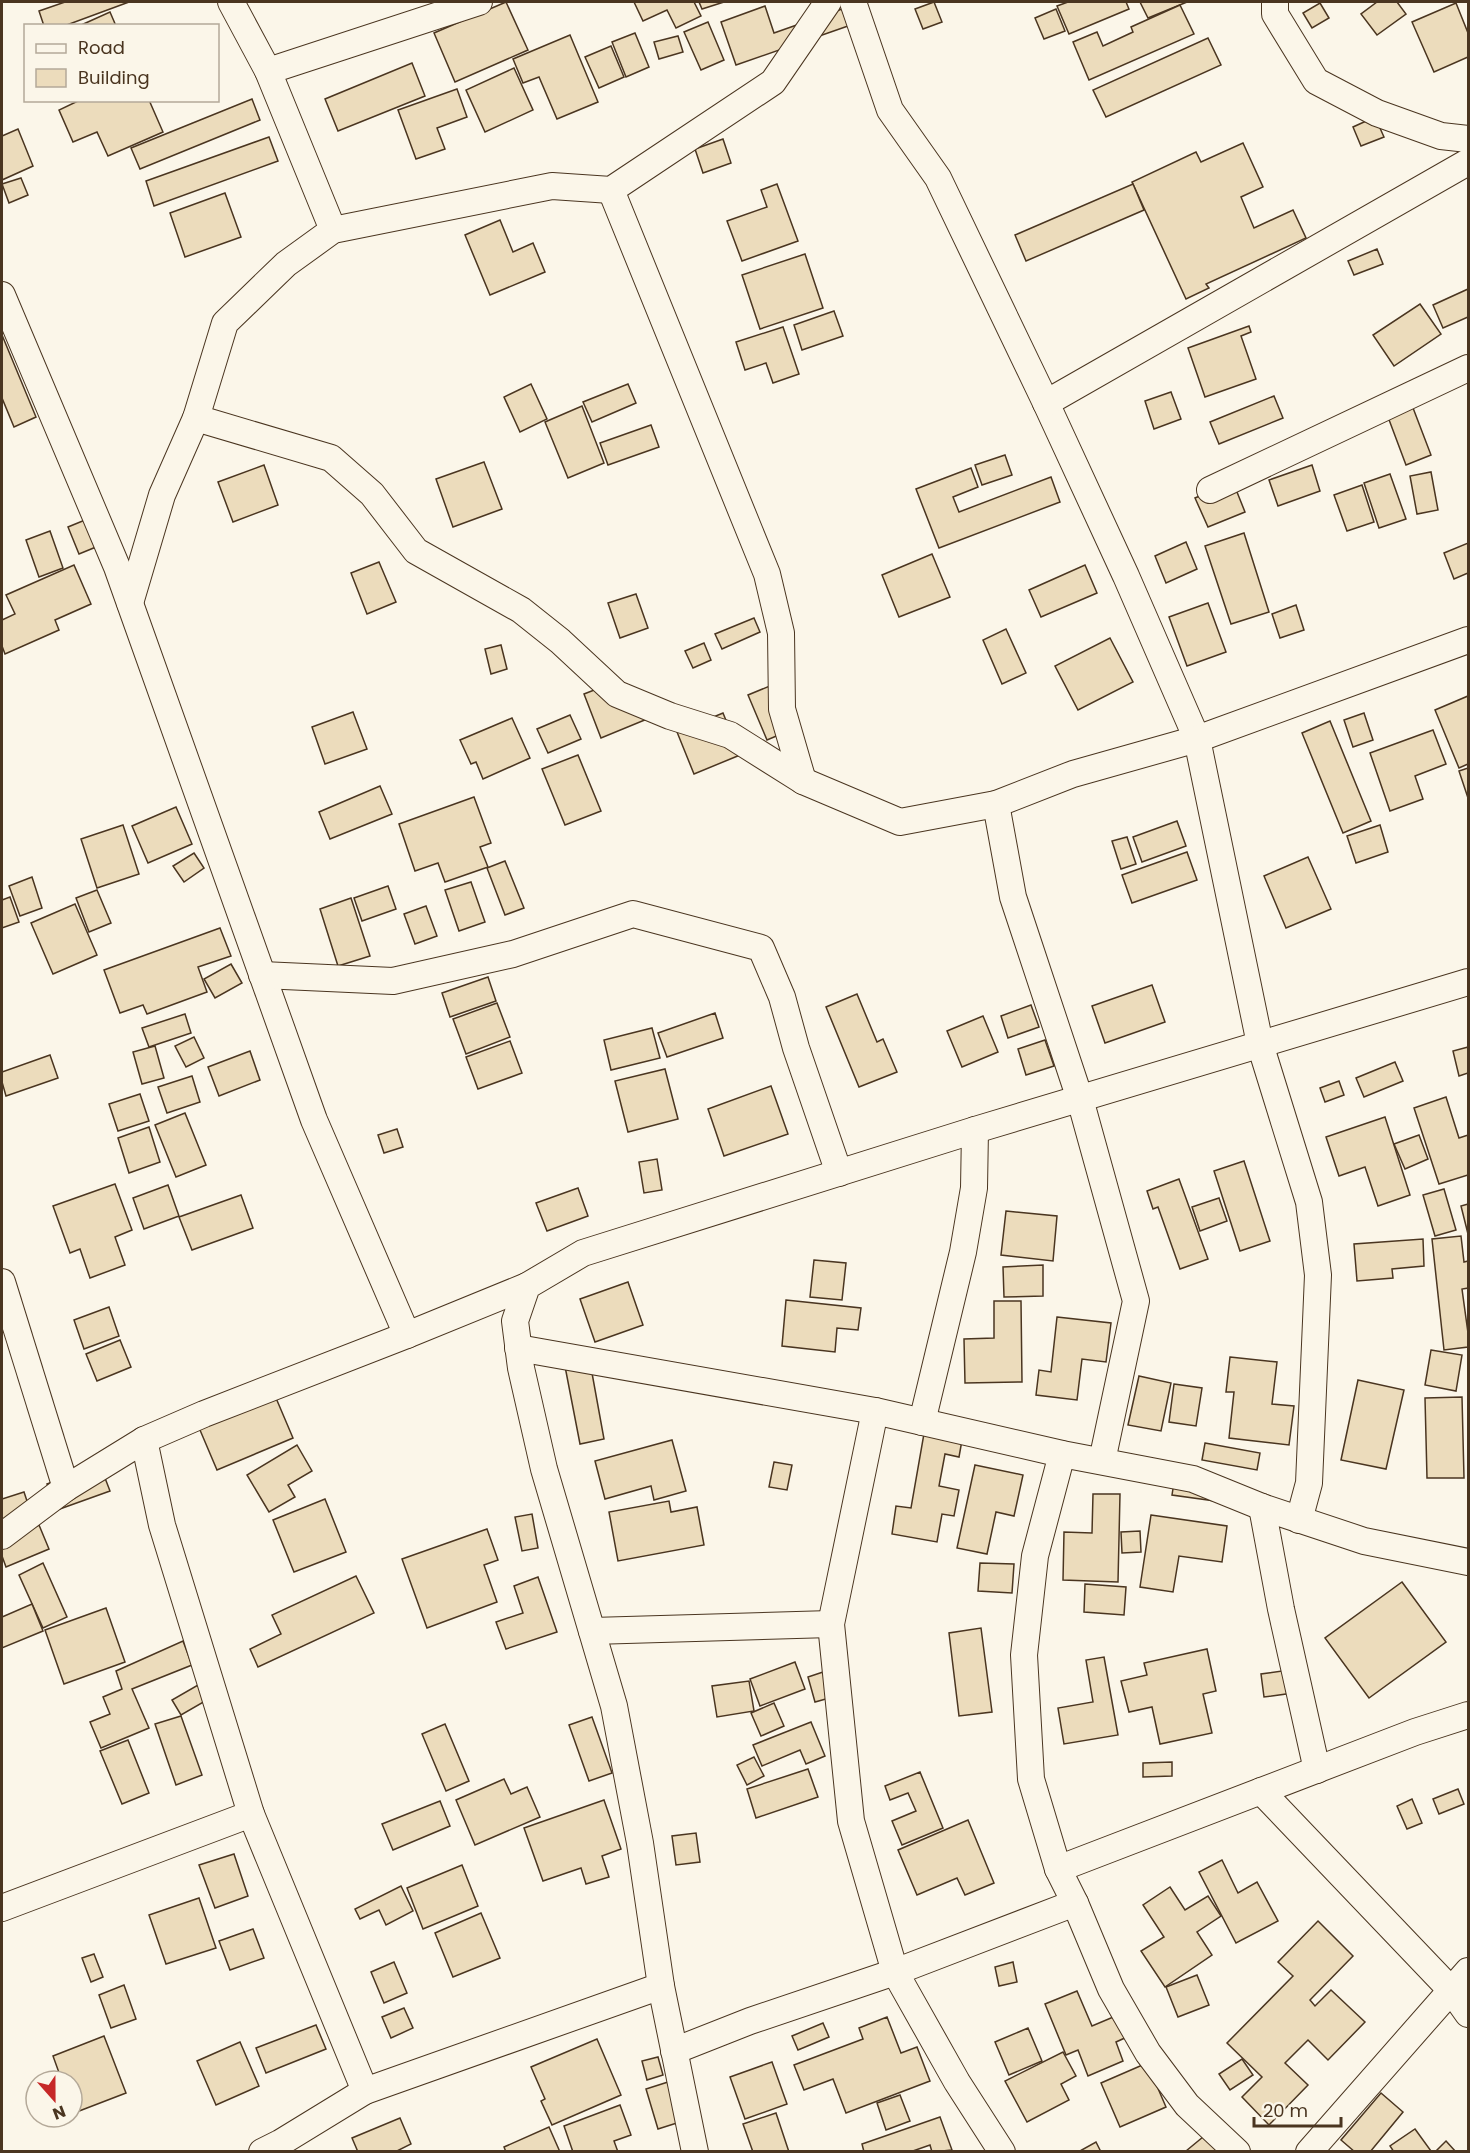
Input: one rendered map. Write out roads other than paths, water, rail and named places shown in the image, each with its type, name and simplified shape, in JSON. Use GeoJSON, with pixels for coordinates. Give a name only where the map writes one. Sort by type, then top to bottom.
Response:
{"type":"FeatureCollection","features":[{"type":"Feature","properties":{"kind":"street"},"geometry":{"type":"LineString","coordinates":[[231,2],[268,71],[333,230]]}},
{"type":"Feature","properties":{"kind":"street"},"geometry":{"type":"LineString","coordinates":[[268,71],[479,2]]}},
{"type":"Feature","properties":{"kind":"street"},"geometry":{"type":"LineString","coordinates":[[130,603],[162,495],[196,418],[225,323],[286,264],[333,230],[552,186],[611,190],[774,82],[828,2]]}},
{"type":"Feature","properties":{"kind":"street"},"geometry":{"type":"LineString","coordinates":[[853,2],[890,110],[938,178],[1126,576],[1197,739],[1260,1044],[1309,1202],[1318,1275],[1309,1483],[1299,1520]]}},
{"type":"Feature","properties":{"kind":"street"},"geometry":{"type":"LineString","coordinates":[[1275,2],[1275,14],[1316,81],[1377,113],[1441,136],[1468,139]]}},
{"type":"Feature","properties":{"kind":"street"},"geometry":{"type":"LineString","coordinates":[[1046,403],[1468,162]]}},
{"type":"Feature","properties":{"kind":"street"},"geometry":{"type":"LineString","coordinates":[[611,190],[767,574],[781,633],[782,709],[803,781]]}},
{"type":"Feature","properties":{"kind":"street"},"geometry":{"type":"LineString","coordinates":[[2,295],[117,567],[314,1120],[407,1335]]}},
{"type":"Feature","properties":{"kind":"street"},"geometry":{"type":"LineString","coordinates":[[1210,490],[1468,368]]}},
{"type":"Feature","properties":{"kind":"street"},"geometry":{"type":"LineString","coordinates":[[196,418],[331,458],[372,494],[416,551],[521,610],[560,641],[617,694],[670,716],[730,735],[803,781],[900,822],[996,804],[1073,774],[1197,739],[1468,640]]}},
{"type":"Feature","properties":{"kind":"street"},"geometry":{"type":"LineString","coordinates":[[996,804],[1013,897],[1080,1099],[1136,1301],[1102,1461]]}},
{"type":"Feature","properties":{"kind":"street"},"geometry":{"type":"LineString","coordinates":[[262,975],[393,981],[513,954],[633,914],[761,948],[782,997],[796,1048],[839,1173]]}},
{"type":"Feature","properties":{"kind":"street"},"geometry":{"type":"LineString","coordinates":[[2,1536],[66,1488],[144,1440],[213,1410],[527,1286],[583,1253],[975,1130],[1468,982]]}},
{"type":"Feature","properties":{"kind":"street"},"geometry":{"type":"LineString","coordinates":[[922,1422],[963,1252],[974,1188],[975,1130]]}},
{"type":"Feature","properties":{"kind":"street"},"geometry":{"type":"LineString","coordinates":[[2,1282],[66,1488]]}},
{"type":"Feature","properties":{"kind":"street"},"geometry":{"type":"LineString","coordinates":[[527,1286],[515,1321],[520,1368],[544,1469],[614,1706],[640,1843],[661,1986],[695,2151]]}},
{"type":"Feature","properties":{"kind":"street"},"geometry":{"type":"LineString","coordinates":[[518,1348],[875,1411],[1062,1454],[1193,1479],[1262,1507],[1364,1541],[1468,1562]]}},
{"type":"Feature","properties":{"kind":"street"},"geometry":{"type":"LineString","coordinates":[[875,1411],[831,1624],[851,1821],[895,1972],[957,2082],[1002,2151]]}},
{"type":"Feature","properties":{"kind":"street"},"geometry":{"type":"LineString","coordinates":[[144,1440],[162,1525],[251,1814],[365,2091]]}},
{"type":"Feature","properties":{"kind":"street"},"geometry":{"type":"LineString","coordinates":[[1062,1454],[1035,1556],[1024,1655],[1030,1779],[1058,1869],[1075,1903],[1111,1989],[1148,2053],[1187,2105],[1237,2151]]}},
{"type":"Feature","properties":{"kind":"street"},"geometry":{"type":"LineString","coordinates":[[1262,1507],[1281,1609],[1317,1770]]}},
{"type":"Feature","properties":{"kind":"street"},"geometry":{"type":"LineString","coordinates":[[592,1631],[831,1624]]}},
{"type":"Feature","properties":{"kind":"street"},"geometry":{"type":"LineString","coordinates":[[1058,1869],[1415,1732],[1468,1715]]}},
{"type":"Feature","properties":{"kind":"street"},"geometry":{"type":"LineString","coordinates":[[1261,1791],[1451,1990],[1468,2014]]}},
{"type":"Feature","properties":{"kind":"street"},"geometry":{"type":"LineString","coordinates":[[2,1908],[251,1814]]}},
{"type":"Feature","properties":{"kind":"street"},"geometry":{"type":"LineString","coordinates":[[674,2051],[750,2021],[895,1972],[1075,1903]]}},
{"type":"Feature","properties":{"kind":"street"},"geometry":{"type":"LineString","coordinates":[[1309,2151],[1468,1971]]}},
{"type":"Feature","properties":{"kind":"street"},"geometry":{"type":"LineString","coordinates":[[262,2151],[365,2091],[661,1986]]}}]}
